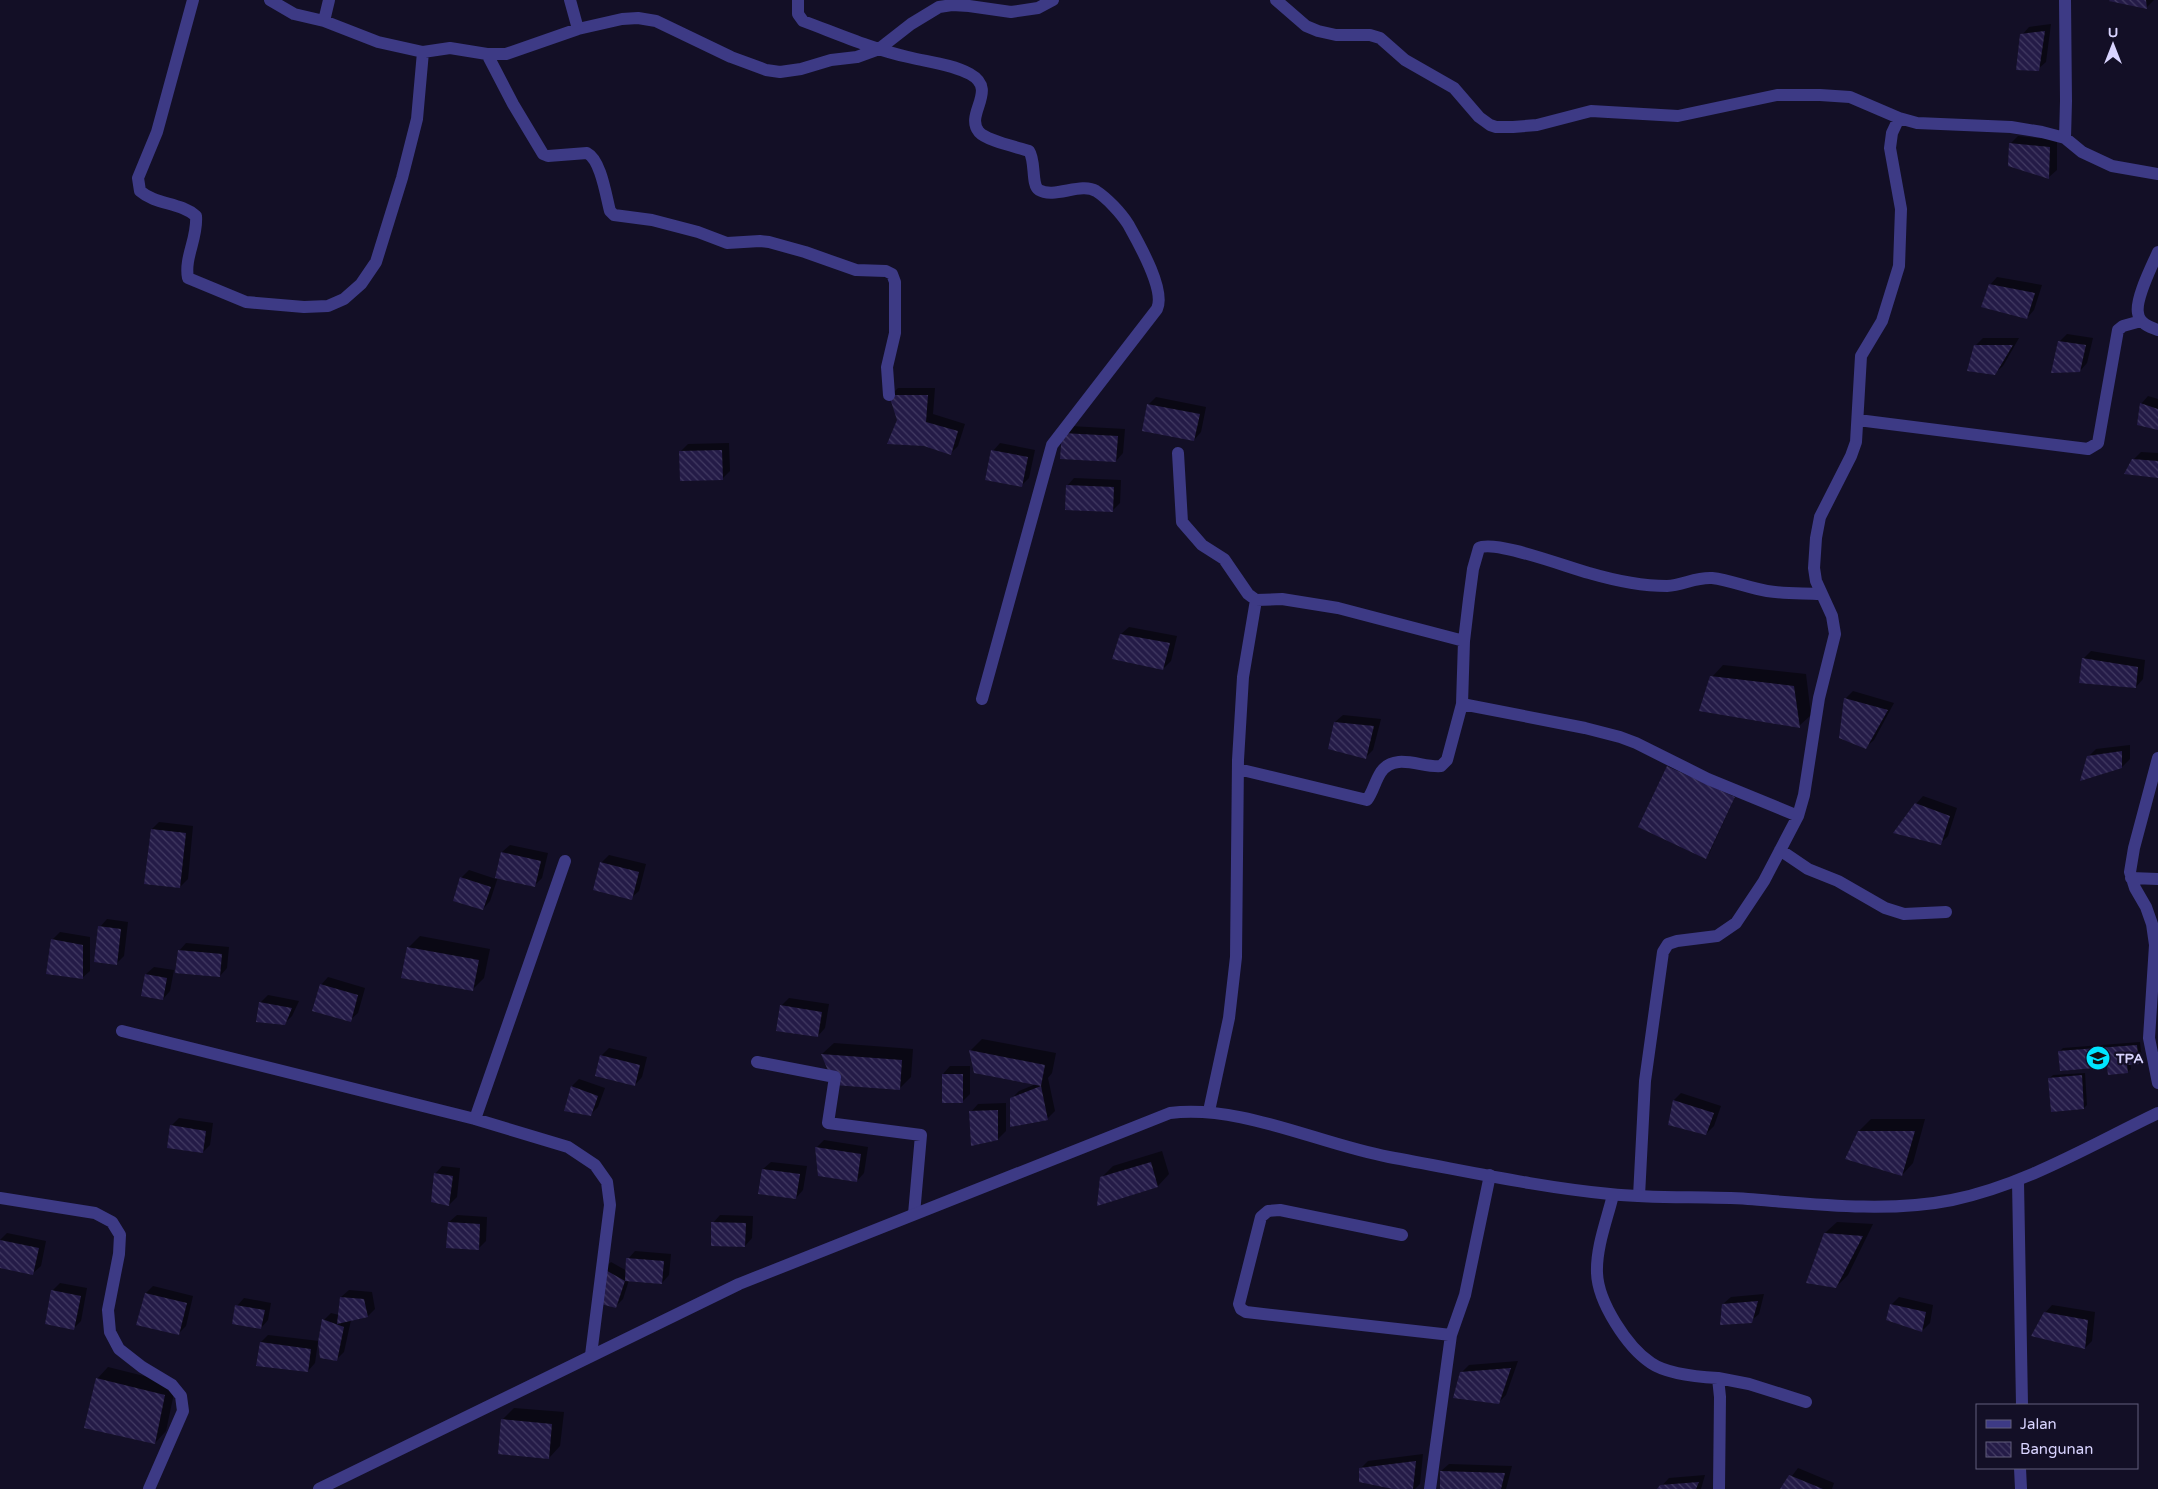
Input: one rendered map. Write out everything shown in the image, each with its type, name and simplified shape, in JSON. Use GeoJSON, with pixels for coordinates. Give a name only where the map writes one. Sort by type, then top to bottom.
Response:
{"type":"FeatureCollection","features":[{"type":"Feature","properties":{"kind":"street"},"geometry":{"type":"LineString","coordinates":[[192,0],[157,132],[138,178],[140,191],[148,198],[188,210],[196,216],[197,228],[187,270],[188,278],[246,302],[304,307],[328,306],[344,299],[361,284],[376,262],[402,178],[417,119],[423,52]]}},
{"type":"Feature","properties":{"kind":"street"},"geometry":{"type":"LineString","coordinates":[[270,0],[294,14],[324,21],[378,42],[423,52],[450,48],[487,54],[506,54],[578,29],[622,19],[638,18],[656,21],[731,57],[774,72],[801,69],[830,60],[857,57],[879,49],[911,24],[939,7],[952,5],[969,6],[1011,12],[1038,8],[1054,0]]}},
{"type":"Feature","properties":{"kind":"street"},"geometry":{"type":"LineString","coordinates":[[324,21],[329,0]]}},
{"type":"Feature","properties":{"kind":"street"},"geometry":{"type":"LineString","coordinates":[[570,0],[578,29]]}},
{"type":"Feature","properties":{"kind":"street"},"geometry":{"type":"LineString","coordinates":[[798,0],[798,14],[803,21],[879,49],[938,63],[972,75],[980,84],[983,95],[976,112],[976,126],[980,133],[1029,151],[1034,158],[1035,185],[1038,189],[1043,191],[1069,191],[1084,188],[1095,191],[1108,202],[1127,223],[1156,282],[1159,301],[1157,309],[1052,445],[982,699]]}},
{"type":"Feature","properties":{"kind":"street"},"geometry":{"type":"LineString","coordinates":[[1276,0],[1306,26],[1318,32],[1336,35],[1370,35],[1380,38],[1405,60],[1454,88],[1485,122],[1496,127],[1512,128],[1537,125],[1591,111],[1678,116],[1777,95],[1820,95],[1850,98],[1899,118],[1917,123],[2010,127],[2042,132],[2065,138],[2082,152],[2112,166],[2158,174]]}},
{"type":"Feature","properties":{"kind":"street"},"geometry":{"type":"LineString","coordinates":[[2065,0],[2065,138]]}},
{"type":"Feature","properties":{"kind":"street"},"geometry":{"type":"LineString","coordinates":[[487,54],[513,104],[543,154],[548,156],[587,153],[592,156],[598,167],[610,211],[614,216],[652,220],[698,232],[727,243],[760,240],[806,252],[856,270],[892,274],[896,282],[895,333],[888,364],[889,395]]}},
{"type":"Feature","properties":{"kind":"street"},"geometry":{"type":"LineString","coordinates":[[1639,1196],[1645,1081],[1663,952],[1668,944],[1717,936],[1736,923],[1764,881],[1798,816],[1804,795],[1819,698],[1836,634],[1832,616],[1820,594],[1814,568],[1814,554],[1820,517],[1851,456],[1856,442],[1861,356],[1882,321],[1900,266],[1901,209],[1890,148],[1892,133],[1899,118]]}},
{"type":"Feature","properties":{"kind":"street"},"geometry":{"type":"LineString","coordinates":[[2158,252],[2138,304],[2138,313],[2141,321],[2158,330]]}},
{"type":"Feature","properties":{"kind":"street"},"geometry":{"type":"LineString","coordinates":[[1858,420],[2088,449],[2093,448],[2098,443],[2118,330],[2123,326],[2141,321]]}},
{"type":"Feature","properties":{"kind":"street"},"geometry":{"type":"LineString","coordinates":[[1178,453],[1182,522],[1202,545],[1224,559],[1248,594],[1256,600],[1282,599],[1338,608],[1464,641]]}},
{"type":"Feature","properties":{"kind":"street"},"geometry":{"type":"LineString","coordinates":[[1238,769],[1367,800],[1380,774],[1386,766],[1393,762],[1441,766],[1447,760],[1462,704],[1464,641],[1473,569],[1479,548],[1485,545],[1530,554],[1589,573],[1647,585],[1667,586],[1710,578],[1767,591],[1820,594]]}},
{"type":"Feature","properties":{"kind":"street"},"geometry":{"type":"LineString","coordinates":[[1209,1111],[1229,1018],[1236,957],[1238,769],[1244,677],[1256,600]]}},
{"type":"Feature","properties":{"kind":"street"},"geometry":{"type":"LineString","coordinates":[[1462,704],[1636,742],[1715,782],[1798,816]]}},
{"type":"Feature","properties":{"kind":"street"},"geometry":{"type":"LineString","coordinates":[[2158,758],[2134,848],[2131,878],[2146,907],[2152,924],[2155,945],[2149,1038],[2158,1083]]}},
{"type":"Feature","properties":{"kind":"street"},"geometry":{"type":"LineString","coordinates":[[1780,850],[1808,869],[1838,881],[1885,908],[1904,914],[1946,912]]}},
{"type":"Feature","properties":{"kind":"street"},"geometry":{"type":"LineString","coordinates":[[475,1119],[565,861]]}},
{"type":"Feature","properties":{"kind":"street"},"geometry":{"type":"LineString","coordinates":[[2131,878],[2158,879]]}},
{"type":"Feature","properties":{"kind":"street"},"geometry":{"type":"LineString","coordinates":[[122,1031],[475,1119],[568,1147],[595,1165],[607,1182],[610,1206],[590,1355]]}},
{"type":"Feature","properties":{"kind":"street"},"geometry":{"type":"LineString","coordinates":[[757,1062],[835,1077],[828,1123],[922,1136],[914,1214]]}},
{"type":"Feature","properties":{"kind":"street"},"geometry":{"type":"LineString","coordinates":[[319,1489],[590,1355],[739,1284],[1170,1113],[1209,1111],[1236,1116],[1361,1152],[1572,1190],[1613,1195],[1732,1198],[1842,1206],[1902,1205],[1951,1200],[2018,1181],[2158,1113]]}},
{"type":"Feature","properties":{"kind":"street"},"geometry":{"type":"LineString","coordinates":[[1430,1489],[1433,1454],[1451,1335],[1465,1295],[1490,1175]]}},
{"type":"Feature","properties":{"kind":"street"},"geometry":{"type":"LineString","coordinates":[[2018,1181],[2022,1404]]}},
{"type":"Feature","properties":{"kind":"street"},"geometry":{"type":"LineString","coordinates":[[1613,1195],[1597,1259],[1597,1274],[1599,1288],[1604,1300],[1629,1341],[1652,1364],[1684,1373],[1749,1384],[1806,1402]]}},
{"type":"Feature","properties":{"kind":"street"},"geometry":{"type":"LineString","coordinates":[[0,1198],[95,1213],[112,1222],[120,1235],[120,1254],[108,1310],[110,1332],[119,1350],[142,1367],[172,1385],[181,1396],[183,1411],[149,1489]]}},
{"type":"Feature","properties":{"kind":"street"},"geometry":{"type":"LineString","coordinates":[[1402,1235],[1280,1210],[1268,1211],[1261,1217],[1239,1304],[1241,1309],[1246,1312],[1451,1335]]}},
{"type":"Feature","properties":{"kind":"street"},"geometry":{"type":"LineString","coordinates":[[1718,1378],[1720,1398],[1719,1489]]}},
{"type":"Feature","properties":{"kind":"street"},"geometry":{"type":"LineString","coordinates":[[2020,1469],[2021,1489]]}},
{"type":"Feature","properties":{"kind":"building"},"geometry":{"type":"Polygon","coordinates":[[[2146,0],[2147,9],[2109,1],[2146,0]]]}},
{"type":"Feature","properties":{"kind":"building"},"geometry":{"type":"Polygon","coordinates":[[[2045,31],[2039,71],[2016,70],[2020,34],[2045,31]]]}},
{"type":"Feature","properties":{"kind":"building"},"geometry":{"type":"Polygon","coordinates":[[[2009,143],[2050,147],[2049,179],[2008,166],[2009,143]]]}},
{"type":"Feature","properties":{"kind":"building"},"geometry":{"type":"Polygon","coordinates":[[[1989,284],[2035,293],[2027,319],[1981,307],[1989,284]]]}},
{"type":"Feature","properties":{"kind":"building"},"geometry":{"type":"Polygon","coordinates":[[[2058,341],[2086,345],[2080,372],[2051,373],[2058,341]]]}},
{"type":"Feature","properties":{"kind":"building"},"geometry":{"type":"Polygon","coordinates":[[[1974,345],[2013,345],[1995,375],[1967,371],[1974,345]]]}},
{"type":"Feature","properties":{"kind":"building"},"geometry":{"type":"Polygon","coordinates":[[[889,395],[928,395],[926,422],[958,431],[951,455],[924,446],[887,444],[897,420],[889,395]]]}},
{"type":"Feature","properties":{"kind":"building"},"geometry":{"type":"Polygon","coordinates":[[[2140,403],[2158,409],[2158,430],[2137,425],[2140,403]]]}},
{"type":"Feature","properties":{"kind":"building"},"geometry":{"type":"Polygon","coordinates":[[[1147,404],[1200,414],[1194,441],[1142,431],[1147,404]]]}},
{"type":"Feature","properties":{"kind":"building"},"geometry":{"type":"Polygon","coordinates":[[[1062,433],[1118,436],[1116,462],[1060,459],[1062,433]]]}},
{"type":"Feature","properties":{"kind":"building"},"geometry":{"type":"Polygon","coordinates":[[[722,450],[723,480],[680,481],[679,451],[722,450]]]}},
{"type":"Feature","properties":{"kind":"building"},"geometry":{"type":"Polygon","coordinates":[[[991,450],[1028,457],[1022,487],[985,480],[991,450]]]}},
{"type":"Feature","properties":{"kind":"building"},"geometry":{"type":"Polygon","coordinates":[[[2132,459],[2158,461],[2158,478],[2124,474],[2132,459]]]}},
{"type":"Feature","properties":{"kind":"building"},"geometry":{"type":"Polygon","coordinates":[[[1066,485],[1114,487],[1113,512],[1065,510],[1066,485]]]}},
{"type":"Feature","properties":{"kind":"building"},"geometry":{"type":"Polygon","coordinates":[[[1120,634],[1170,643],[1163,670],[1112,659],[1120,634]]]}},
{"type":"Feature","properties":{"kind":"building"},"geometry":{"type":"Polygon","coordinates":[[[2082,658],[2138,667],[2136,688],[2079,683],[2082,658]]]}},
{"type":"Feature","properties":{"kind":"building"},"geometry":{"type":"Polygon","coordinates":[[[1710,676],[1794,686],[1800,728],[1699,711],[1710,676]]]}},
{"type":"Feature","properties":{"kind":"building"},"geometry":{"type":"Polygon","coordinates":[[[1844,698],[1888,710],[1866,749],[1839,738],[1844,698]]]}},
{"type":"Feature","properties":{"kind":"building"},"geometry":{"type":"Polygon","coordinates":[[[1334,722],[1374,726],[1366,759],[1328,749],[1334,722]]]}},
{"type":"Feature","properties":{"kind":"building"},"geometry":{"type":"Polygon","coordinates":[[[2122,751],[2122,768],[2080,781],[2087,756],[2122,751]]]}},
{"type":"Feature","properties":{"kind":"building"},"geometry":{"type":"Polygon","coordinates":[[[1667,766],[1735,797],[1706,859],[1638,827],[1667,766]]]}},
{"type":"Feature","properties":{"kind":"building"},"geometry":{"type":"Polygon","coordinates":[[[1915,803],[1950,816],[1941,845],[1893,833],[1915,803]]]}},
{"type":"Feature","properties":{"kind":"building"},"geometry":{"type":"Polygon","coordinates":[[[151,829],[186,833],[180,888],[144,884],[151,829]]]}},
{"type":"Feature","properties":{"kind":"building"},"geometry":{"type":"Polygon","coordinates":[[[501,852],[541,861],[535,887],[495,878],[501,852]]]}},
{"type":"Feature","properties":{"kind":"building"},"geometry":{"type":"Polygon","coordinates":[[[600,862],[639,872],[632,900],[593,890],[600,862]]]}},
{"type":"Feature","properties":{"kind":"building"},"geometry":{"type":"Polygon","coordinates":[[[460,877],[491,887],[483,910],[453,901],[460,877]]]}},
{"type":"Feature","properties":{"kind":"building"},"geometry":{"type":"Polygon","coordinates":[[[98,926],[121,929],[117,965],[94,962],[98,926]]]}},
{"type":"Feature","properties":{"kind":"building"},"geometry":{"type":"Polygon","coordinates":[[[51,939],[83,945],[83,979],[46,974],[51,939]]]}},
{"type":"Feature","properties":{"kind":"building"},"geometry":{"type":"Polygon","coordinates":[[[407,947],[479,960],[473,991],[401,978],[407,947]]]}},
{"type":"Feature","properties":{"kind":"building"},"geometry":{"type":"Polygon","coordinates":[[[178,950],[222,954],[220,977],[175,973],[178,950]]]}},
{"type":"Feature","properties":{"kind":"building"},"geometry":{"type":"Polygon","coordinates":[[[145,974],[167,978],[163,1000],[141,996],[145,974]]]}},
{"type":"Feature","properties":{"kind":"building"},"geometry":{"type":"Polygon","coordinates":[[[320,984],[358,995],[351,1022],[312,1011],[320,984]]]}},
{"type":"Feature","properties":{"kind":"building"},"geometry":{"type":"Polygon","coordinates":[[[259,1002],[292,1008],[285,1025],[256,1022],[259,1002]]]}},
{"type":"Feature","properties":{"kind":"building"},"geometry":{"type":"Polygon","coordinates":[[[780,1005],[822,1012],[818,1037],[776,1031],[780,1005]]]}},
{"type":"Feature","properties":{"kind":"building","name":"TPA"},"geometry":{"type":"Polygon","coordinates":[[[2137,1045],[2139,1064],[2127,1065],[2128,1073],[2108,1075],[2107,1067],[2060,1071],[2058,1051],[2137,1045]]]}},
{"type":"Feature","properties":{"kind":"building"},"geometry":{"type":"Polygon","coordinates":[[[969,1050],[1045,1065],[1041,1086],[974,1073],[969,1050]]]}},
{"type":"Feature","properties":{"kind":"building"},"geometry":{"type":"Polygon","coordinates":[[[821,1054],[902,1060],[900,1090],[834,1085],[821,1054]]]}},
{"type":"Feature","properties":{"kind":"building"},"geometry":{"type":"Polygon","coordinates":[[[600,1055],[640,1065],[635,1086],[595,1076],[600,1055]]]}},
{"type":"Feature","properties":{"kind":"building"},"geometry":{"type":"Polygon","coordinates":[[[942,1074],[963,1074],[963,1103],[942,1103],[942,1074]]]}},
{"type":"Feature","properties":{"kind":"building","name":"TPA"},"geometry":{"type":"Polygon","coordinates":[[[2082,1075],[2084,1109],[2051,1112],[2048,1078],[2082,1075]]]}},
{"type":"Feature","properties":{"kind":"building"},"geometry":{"type":"Polygon","coordinates":[[[571,1086],[598,1096],[591,1116],[564,1111],[571,1086]]]}},
{"type":"Feature","properties":{"kind":"building"},"geometry":{"type":"Polygon","coordinates":[[[1041,1086],[1048,1120],[1010,1127],[1010,1098],[1041,1086]]]}},
{"type":"Feature","properties":{"kind":"building"},"geometry":{"type":"Polygon","coordinates":[[[1673,1100],[1714,1113],[1706,1135],[1668,1125],[1673,1100]]]}},
{"type":"Feature","properties":{"kind":"building"},"geometry":{"type":"Polygon","coordinates":[[[998,1110],[998,1140],[971,1146],[969,1111],[998,1110]]]}},
{"type":"Feature","properties":{"kind":"building"},"geometry":{"type":"Polygon","coordinates":[[[170,1125],[206,1131],[203,1153],[167,1148],[170,1125]]]}},
{"type":"Feature","properties":{"kind":"building"},"geometry":{"type":"Polygon","coordinates":[[[1858,1131],[1915,1131],[1902,1176],[1845,1159],[1858,1131]]]}},
{"type":"Feature","properties":{"kind":"building"},"geometry":{"type":"Polygon","coordinates":[[[815,1147],[861,1154],[857,1182],[818,1176],[815,1147]]]}},
{"type":"Feature","properties":{"kind":"building"},"geometry":{"type":"Polygon","coordinates":[[[1151,1162],[1158,1187],[1097,1206],[1100,1177],[1151,1162]]]}},
{"type":"Feature","properties":{"kind":"building"},"geometry":{"type":"Polygon","coordinates":[[[762,1169],[800,1174],[796,1199],[758,1194],[762,1169]]]}},
{"type":"Feature","properties":{"kind":"building"},"geometry":{"type":"Polygon","coordinates":[[[434,1173],[453,1176],[449,1206],[431,1202],[434,1173]]]}},
{"type":"Feature","properties":{"kind":"building"},"geometry":{"type":"Polygon","coordinates":[[[448,1222],[480,1224],[479,1250],[446,1248],[448,1222]]]}},
{"type":"Feature","properties":{"kind":"building"},"geometry":{"type":"Polygon","coordinates":[[[711,1222],[746,1223],[745,1247],[711,1246],[711,1222]]]}},
{"type":"Feature","properties":{"kind":"building"},"geometry":{"type":"Polygon","coordinates":[[[1824,1233],[1863,1236],[1836,1288],[1806,1283],[1824,1233]]]}},
{"type":"Feature","properties":{"kind":"building"},"geometry":{"type":"Polygon","coordinates":[[[0,1240],[39,1248],[33,1275],[0,1268],[0,1240]]]}},
{"type":"Feature","properties":{"kind":"building"},"geometry":{"type":"Polygon","coordinates":[[[626,1258],[664,1261],[662,1284],[625,1281],[626,1258]]]}},
{"type":"Feature","properties":{"kind":"building"},"geometry":{"type":"Polygon","coordinates":[[[602,1268],[625,1281],[616,1308],[597,1303],[602,1268]]]}},
{"type":"Feature","properties":{"kind":"building"},"geometry":{"type":"Polygon","coordinates":[[[51,1290],[81,1296],[74,1330],[45,1324],[51,1290]]]}},
{"type":"Feature","properties":{"kind":"building"},"geometry":{"type":"Polygon","coordinates":[[[145,1293],[187,1303],[179,1335],[136,1325],[145,1293]]]}},
{"type":"Feature","properties":{"kind":"building"},"geometry":{"type":"Polygon","coordinates":[[[340,1297],[364,1299],[368,1317],[337,1324],[340,1297]]]}},
{"type":"Feature","properties":{"kind":"building"},"geometry":{"type":"Polygon","coordinates":[[[1758,1301],[1752,1323],[1720,1325],[1722,1304],[1758,1301]]]}},
{"type":"Feature","properties":{"kind":"building"},"geometry":{"type":"Polygon","coordinates":[[[1890,1304],[1926,1312],[1922,1332],[1886,1320],[1890,1304]]]}},
{"type":"Feature","properties":{"kind":"building"},"geometry":{"type":"Polygon","coordinates":[[[235,1305],[265,1310],[261,1329],[232,1324],[235,1305]]]}},
{"type":"Feature","properties":{"kind":"building"},"geometry":{"type":"Polygon","coordinates":[[[2044,1312],[2088,1320],[2085,1349],[2031,1336],[2044,1312]]]}},
{"type":"Feature","properties":{"kind":"building"},"geometry":{"type":"Polygon","coordinates":[[[322,1319],[344,1327],[337,1361],[320,1358],[318,1342],[322,1319]]]}},
{"type":"Feature","properties":{"kind":"building"},"geometry":{"type":"Polygon","coordinates":[[[260,1342],[311,1349],[308,1372],[256,1366],[260,1342]]]}},
{"type":"Feature","properties":{"kind":"building"},"geometry":{"type":"Polygon","coordinates":[[[1511,1368],[1499,1404],[1453,1398],[1460,1372],[1511,1368]]]}},
{"type":"Feature","properties":{"kind":"building"},"geometry":{"type":"Polygon","coordinates":[[[96,1378],[165,1395],[155,1444],[84,1428],[96,1378]]]}},
{"type":"Feature","properties":{"kind":"building"},"geometry":{"type":"Polygon","coordinates":[[[501,1419],[552,1424],[549,1459],[498,1454],[501,1419]]]}},
{"type":"Feature","properties":{"kind":"building"},"geometry":{"type":"Polygon","coordinates":[[[1416,1461],[1413,1489],[1393,1489],[1359,1482],[1359,1468],[1416,1461]]]}},
{"type":"Feature","properties":{"kind":"building"},"geometry":{"type":"Polygon","coordinates":[[[1440,1471],[1505,1473],[1501,1489],[1440,1489],[1440,1471]]]}},
{"type":"Feature","properties":{"kind":"building"},"geometry":{"type":"Polygon","coordinates":[[[1789,1475],[1823,1489],[1780,1489],[1789,1475]]]}},
{"type":"Feature","properties":{"kind":"building"},"geometry":{"type":"Polygon","coordinates":[[[1699,1482],[1696,1489],[1657,1489],[1660,1485],[1699,1482]]]}},
{"type":"Feature","properties":{"kind":"place","name":"TPA"},"geometry":{"type":"Point","coordinates":[2098,1058]}}]}
